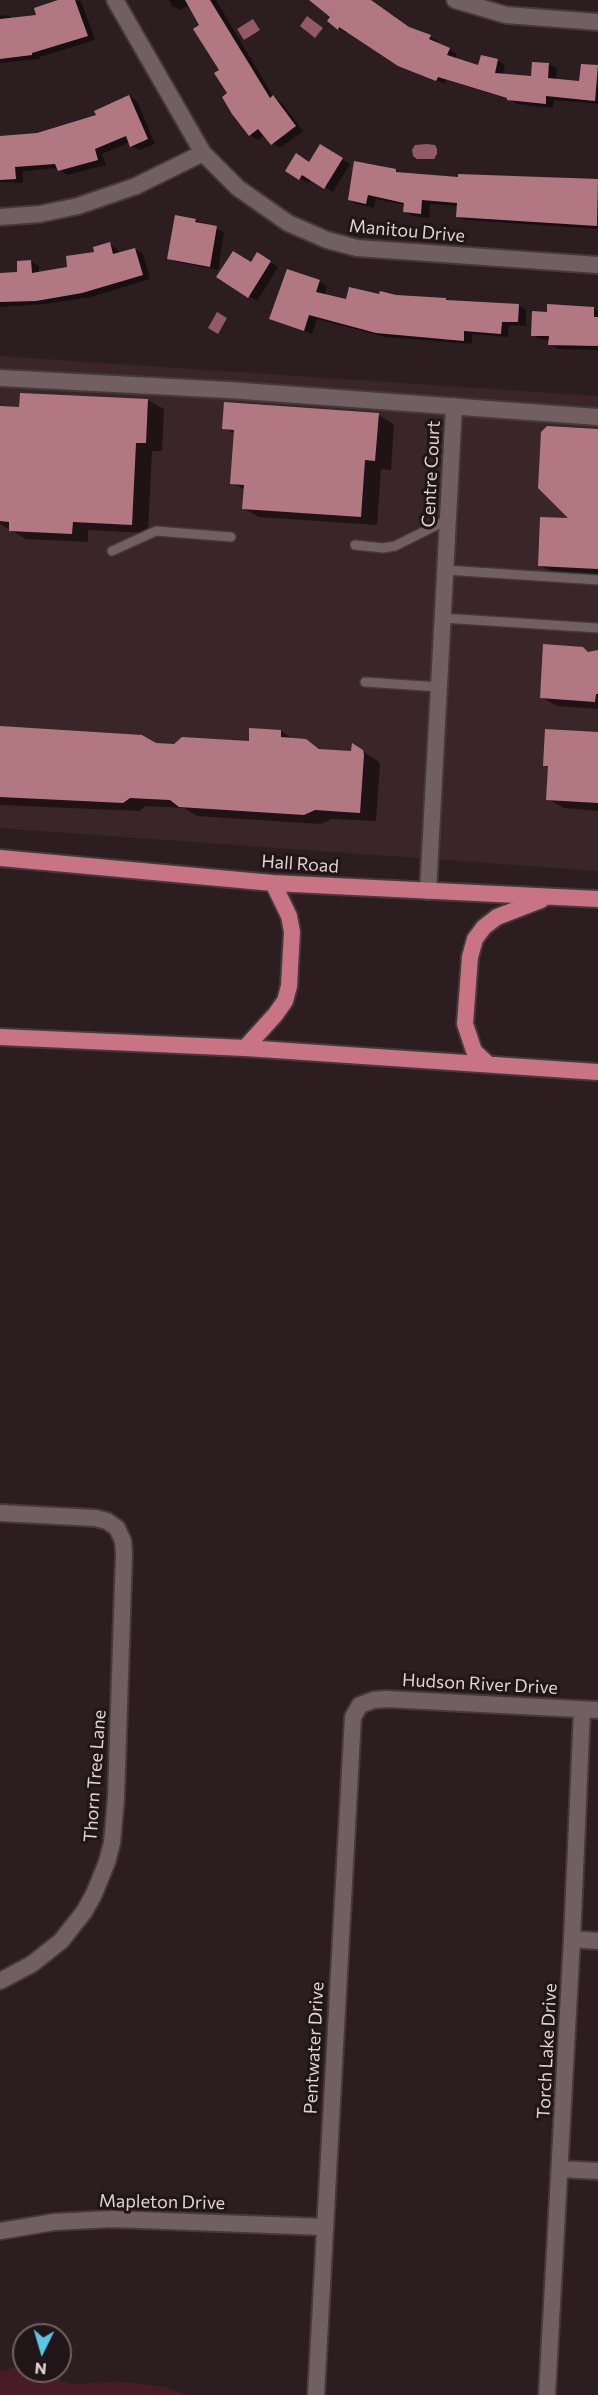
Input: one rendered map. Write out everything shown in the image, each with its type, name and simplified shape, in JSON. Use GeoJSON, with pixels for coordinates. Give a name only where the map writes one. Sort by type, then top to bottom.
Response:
{"type":"FeatureCollection","features":[{"type":"Feature","properties":{"kind":"highway","name":"Hall Road"},"geometry":{"type":"LineString","coordinates":[[0,858],[273,883],[598,899]]}},
{"type":"Feature","properties":{"kind":"highway"},"geometry":{"type":"LineString","coordinates":[[245,1048],[275,1015],[285,1000],[289,986],[292,932],[290,916],[273,883]]}},
{"type":"Feature","properties":{"kind":"highway"},"geometry":{"type":"LineString","coordinates":[[488,1064],[474,1051],[465,1024],[470,957],[475,939],[484,927],[497,917],[547,898]]}},
{"type":"Feature","properties":{"kind":"highway"},"geometry":{"type":"LineString","coordinates":[[0,1037],[245,1048],[598,1072]]}},
{"type":"Feature","properties":{"kind":"street","name":"Manitou Drive"},"geometry":{"type":"LineString","coordinates":[[115,0],[203,153],[238,188],[288,223],[343,245],[369,249],[598,265]]}},
{"type":"Feature","properties":{"kind":"street"},"geometry":{"type":"LineString","coordinates":[[455,0],[506,15],[598,22]]}},
{"type":"Feature","properties":{"kind":"street"},"geometry":{"type":"LineString","coordinates":[[0,218],[40,214],[78,206],[136,186],[203,153]]}},
{"type":"Feature","properties":{"kind":"street","name":"Centre Court"},"geometry":{"type":"LineString","coordinates":[[0,378],[229,390],[454,406],[428,891]]}},
{"type":"Feature","properties":{"kind":"street"},"geometry":{"type":"LineString","coordinates":[[454,406],[598,417]]}},
{"type":"Feature","properties":{"kind":"street","name":"Thorn Tree Lane"},"geometry":{"type":"LineString","coordinates":[[0,1513],[95,1518],[107,1521],[117,1528],[123,1541],[124,1554],[116,1798],[110,1852],[94,1894],[74,1927],[61,1941],[32,1964],[0,1981]]}},
{"type":"Feature","properties":{"kind":"street","name":"Hudson River Drive"},"geometry":{"type":"LineString","coordinates":[[360,1705],[386,1699],[590,1710]]}},
{"type":"Feature","properties":{"kind":"street","name":"Pentwater Drive"},"geometry":{"type":"LineString","coordinates":[[316,2395],[351,1729],[353,1717],[360,1705]]}},
{"type":"Feature","properties":{"kind":"street","name":"Torch Lake Drive"},"geometry":{"type":"LineString","coordinates":[[547,2395],[572,1939],[590,1710]]}},
{"type":"Feature","properties":{"kind":"street"},"geometry":{"type":"LineString","coordinates":[[572,1939],[598,1941]]}},
{"type":"Feature","properties":{"kind":"street"},"geometry":{"type":"LineString","coordinates":[[560,2169],[598,2171]]}},
{"type":"Feature","properties":{"kind":"street","name":"Mapleton Drive"},"geometry":{"type":"LineString","coordinates":[[0,2231],[54,2222],[112,2219],[324,2227]]}},
{"type":"Feature","properties":{"kind":"lane"},"geometry":{"type":"LineString","coordinates":[[355,545],[383,548],[395,546],[447,520]]}},
{"type":"Feature","properties":{"kind":"lane"},"geometry":{"type":"LineString","coordinates":[[112,551],[156,531],[231,537]]}},
{"type":"Feature","properties":{"kind":"lane"},"geometry":{"type":"LineString","coordinates":[[445,570],[598,580]]}},
{"type":"Feature","properties":{"kind":"lane"},"geometry":{"type":"LineString","coordinates":[[442,618],[598,628]]}},
{"type":"Feature","properties":{"kind":"lane"},"geometry":{"type":"LineString","coordinates":[[365,682],[439,687]]}},
{"type":"Feature","properties":{"kind":"shaded area"},"geometry":{"type":"Polygon","coordinates":[[[307,16],[323,28],[315,38],[300,26],[307,16]]]}},
{"type":"Feature","properties":{"kind":"shaded area"},"geometry":{"type":"Polygon","coordinates":[[[253,19],[260,30],[244,40],[237,29],[253,19]]]}},
{"type":"Feature","properties":{"kind":"shaded area"},"geometry":{"type":"Polygon","coordinates":[[[415,145],[435,145],[437,149],[434,159],[417,159],[413,156],[412,150],[415,145]]]}},
{"type":"Feature","properties":{"kind":"shaded area"},"geometry":{"type":"Polygon","coordinates":[[[217,312],[227,318],[218,334],[208,328],[217,312]]]}},
{"type":"Feature","properties":{"kind":"shaded area"},"geometry":{"type":"Polygon","coordinates":[[[0,356],[598,396],[598,871],[0,828],[0,356]]]}},
{"type":"Feature","properties":{"kind":"shaded area"},"geometry":{"type":"Polygon","coordinates":[[[12,2368],[12,2383],[116,2382],[164,2387],[188,2395],[0,2395],[0,2371],[12,2368]]]}},
{"type":"Feature","properties":{"kind":"building"},"geometry":{"type":"Polygon","coordinates":[[[58,0],[75,0],[88,36],[32,53],[32,55],[0,59],[0,19],[36,15],[34,8],[58,0]]]}},
{"type":"Feature","properties":{"kind":"building"},"geometry":{"type":"Polygon","coordinates":[[[185,0],[210,0],[270,98],[273,95],[296,126],[271,145],[258,129],[249,136],[232,114],[222,97],[227,93],[214,73],[219,70],[193,29],[199,25],[185,0]]]}},
{"type":"Feature","properties":{"kind":"building"},"geometry":{"type":"Polygon","coordinates":[[[309,0],[371,0],[409,27],[431,35],[429,39],[450,48],[447,55],[478,65],[481,55],[498,59],[495,73],[531,76],[532,62],[549,63],[548,78],[579,81],[581,64],[598,65],[595,101],[546,96],[546,104],[507,100],[507,98],[438,77],[436,81],[398,66],[339,27],[338,30],[327,21],[330,17],[309,0]]]}},
{"type":"Feature","properties":{"kind":"building"},"geometry":{"type":"Polygon","coordinates":[[[129,95],[148,139],[130,147],[126,136],[95,149],[98,160],[58,171],[55,164],[15,167],[16,179],[0,180],[0,136],[37,133],[96,115],[94,111],[129,95]]]}},
{"type":"Feature","properties":{"kind":"building"},"geometry":{"type":"Polygon","coordinates":[[[320,144],[343,158],[324,189],[302,175],[299,180],[285,171],[296,153],[309,162],[320,144]]]}},
{"type":"Feature","properties":{"kind":"building"},"geometry":{"type":"Polygon","coordinates":[[[354,161],[396,169],[396,172],[458,177],[458,174],[598,179],[597,226],[456,217],[457,203],[422,200],[421,214],[403,212],[404,203],[368,195],[366,204],[348,200],[354,161]]]}},
{"type":"Feature","properties":{"kind":"building"},"geometry":{"type":"Polygon","coordinates":[[[175,215],[217,226],[210,267],[167,259],[175,215]]]}},
{"type":"Feature","properties":{"kind":"building"},"geometry":{"type":"Polygon","coordinates":[[[110,242],[113,254],[135,248],[143,275],[82,293],[36,301],[0,302],[0,273],[17,272],[17,261],[31,260],[32,273],[67,267],[66,256],[94,252],[93,247],[110,242]]]}},
{"type":"Feature","properties":{"kind":"building"},"geometry":{"type":"Polygon","coordinates":[[[233,251],[251,262],[257,252],[271,261],[248,298],[216,277],[233,251]]]}},
{"type":"Feature","properties":{"kind":"building"},"geometry":{"type":"Polygon","coordinates":[[[287,269],[320,280],[316,292],[346,299],[349,287],[379,294],[380,291],[396,295],[446,298],[446,300],[519,304],[518,322],[502,322],[501,334],[464,331],[464,341],[376,333],[309,315],[304,331],[269,319],[287,269]]]}},
{"type":"Feature","properties":{"kind":"building"},"geometry":{"type":"Polygon","coordinates":[[[547,304],[594,307],[594,317],[598,317],[598,346],[548,345],[549,336],[531,336],[532,311],[547,312],[547,304]]]}},
{"type":"Feature","properties":{"kind":"building"},"geometry":{"type":"Polygon","coordinates":[[[20,393],[148,399],[146,443],[136,443],[132,525],[73,522],[72,534],[9,531],[9,522],[0,521],[0,406],[19,407],[20,393]]]}},
{"type":"Feature","properties":{"kind":"building"},"geometry":{"type":"Polygon","coordinates":[[[224,402],[379,413],[375,461],[365,460],[361,517],[242,509],[244,485],[230,484],[234,430],[222,429],[224,402]]]}},
{"type":"Feature","properties":{"kind":"building"},"geometry":{"type":"Polygon","coordinates":[[[547,426],[598,429],[598,569],[538,566],[540,517],[568,518],[538,488],[541,432],[547,426]]]}},
{"type":"Feature","properties":{"kind":"building"},"geometry":{"type":"Polygon","coordinates":[[[543,644],[583,647],[588,652],[598,650],[598,694],[596,694],[595,702],[540,698],[543,644]]]}},
{"type":"Feature","properties":{"kind":"building"},"geometry":{"type":"Polygon","coordinates":[[[0,726],[142,735],[156,743],[174,744],[182,737],[249,741],[249,728],[281,730],[281,737],[306,739],[319,749],[351,751],[352,743],[363,750],[364,755],[360,813],[315,810],[304,815],[179,807],[170,800],[130,798],[123,803],[0,797],[0,726]]]}},
{"type":"Feature","properties":{"kind":"building"},"geometry":{"type":"Polygon","coordinates":[[[545,729],[598,732],[598,803],[546,800],[548,766],[543,766],[545,729]]]}}]}
